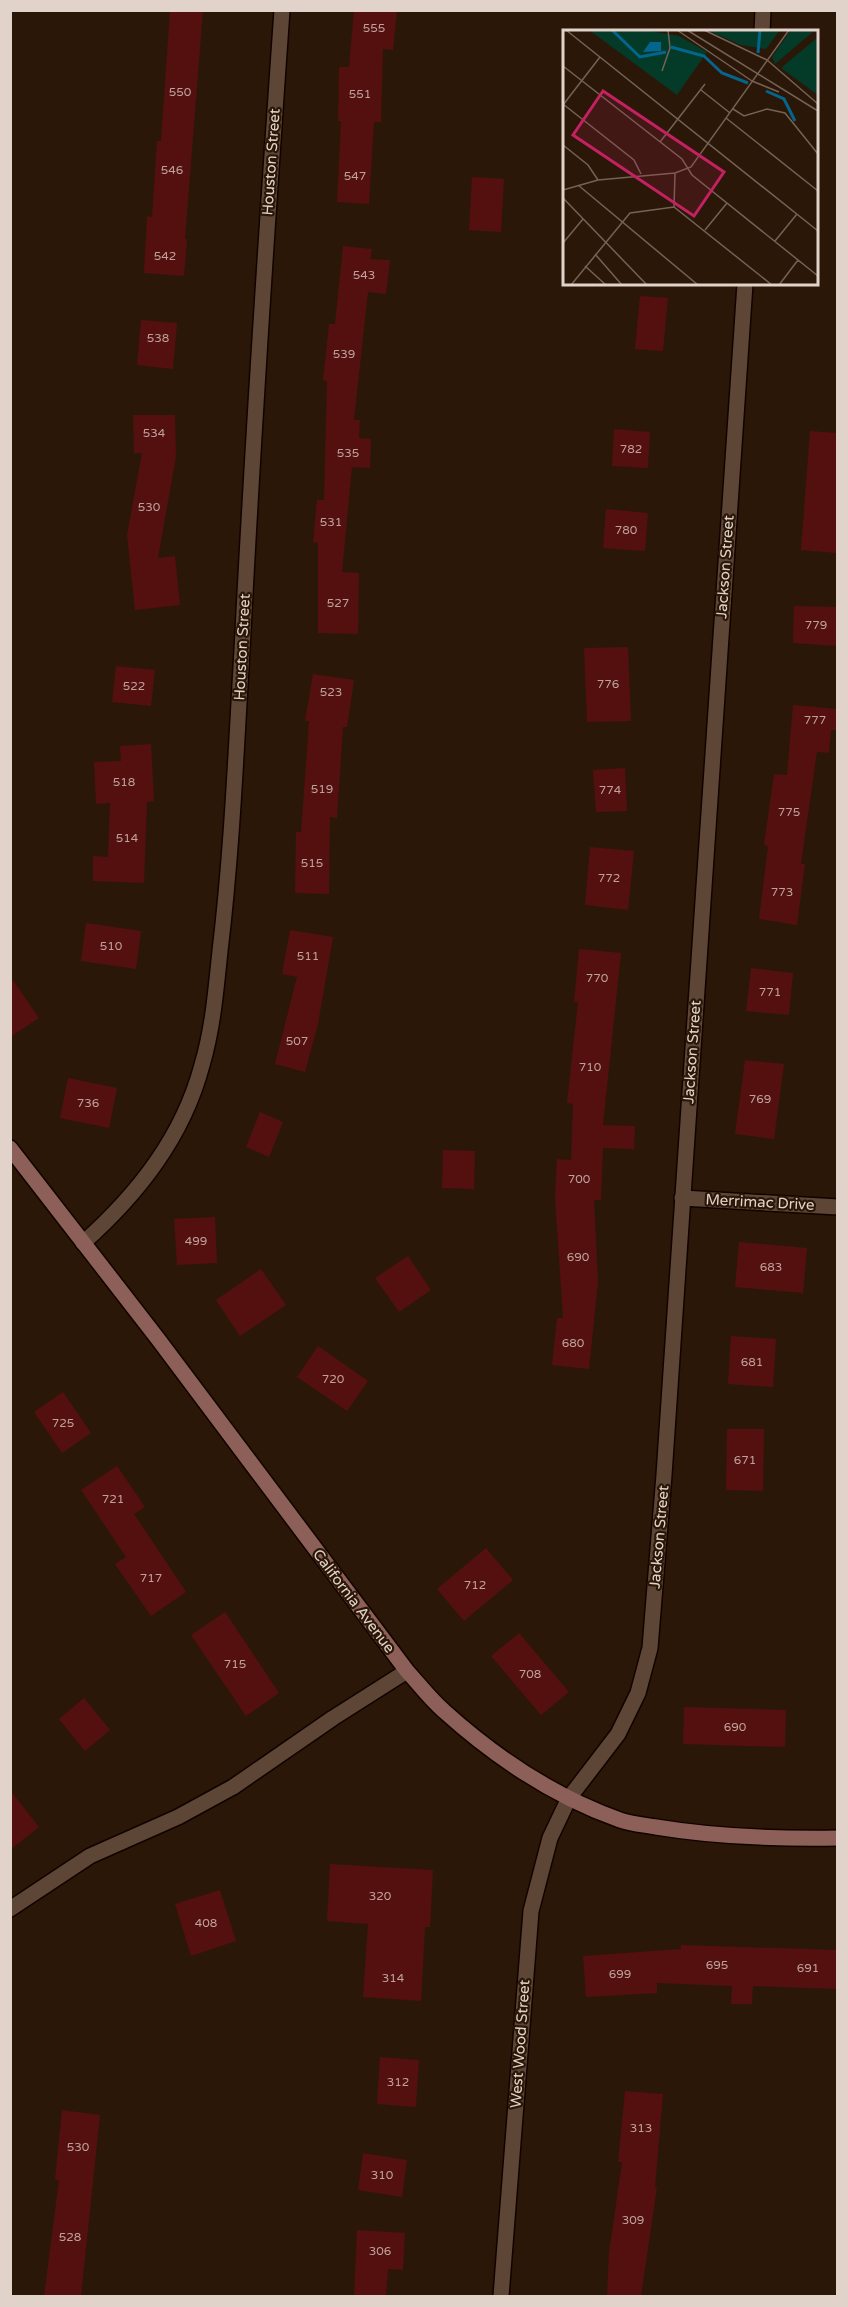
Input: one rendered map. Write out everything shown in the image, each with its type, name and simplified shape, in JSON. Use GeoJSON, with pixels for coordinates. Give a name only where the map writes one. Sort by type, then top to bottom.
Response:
{"type":"FeatureCollection","features":[{"type":"Feature","properties":{"kind":"main road","name":"California Avenue"},"geometry":{"type":"LineString","coordinates":[[10,1148],[165,1348],[406,1671],[442,1709],[477,1739],[522,1770],[569,1798],[622,1821],[688,1833],[837,1838]]}},
{"type":"Feature","properties":{"kind":"street","name":"Houston Street"},"geometry":{"type":"LineString","coordinates":[[83,1243],[116,1214],[144,1182],[168,1146],[187,1107],[202,1066],[212,1024],[230,872],[256,388],[282,10]]}},
{"type":"Feature","properties":{"kind":"street"},"geometry":{"type":"LineString","coordinates":[[762,30],[763,10]]}},
{"type":"Feature","properties":{"kind":"street","name":"Jackson Street"},"geometry":{"type":"LineString","coordinates":[[569,1798],[618,1734],[629,1714],[638,1693],[650,1648],[664,1475],[745,285]]}},
{"type":"Feature","properties":{"kind":"street","name":"Merrimac Drive"},"geometry":{"type":"LineString","coordinates":[[682,1198],[837,1207]]}},
{"type":"Feature","properties":{"kind":"street"},"geometry":{"type":"LineString","coordinates":[[10,1910],[90,1856],[177,1817],[233,1787],[406,1671]]}},
{"type":"Feature","properties":{"kind":"street","name":"West Wood Street"},"geometry":{"type":"LineString","coordinates":[[501,2296],[531,1911],[550,1838],[569,1798]]}},
{"type":"Feature","properties":{"kind":"building"},"geometry":{"type":"Polygon","coordinates":[[[170,10],[203,10],[184,276],[144,273],[147,216],[152,217],[157,141],[161,141],[170,10]]]}},
{"type":"Feature","properties":{"kind":"building"},"geometry":{"type":"Polygon","coordinates":[[[354,10],[397,10],[393,50],[383,49],[381,122],[374,122],[369,204],[337,202],[341,121],[338,121],[339,67],[349,67],[354,10]]]}},
{"type":"Feature","properties":{"kind":"building"},"geometry":{"type":"Polygon","coordinates":[[[472,177],[504,179],[501,232],[469,230],[472,177]]]}},
{"type":"Feature","properties":{"kind":"building"},"geometry":{"type":"Polygon","coordinates":[[[343,246],[372,249],[370,259],[390,260],[386,294],[368,292],[354,420],[360,420],[359,438],[371,439],[370,468],[352,467],[342,572],[359,573],[358,634],[318,633],[318,543],[313,542],[317,500],[324,500],[327,381],[323,380],[329,324],[335,324],[343,246]]]}},
{"type":"Feature","properties":{"kind":"building"},"geometry":{"type":"Polygon","coordinates":[[[640,296],[668,298],[663,351],[635,349],[640,296]]]}},
{"type":"Feature","properties":{"kind":"building"},"geometry":{"type":"Polygon","coordinates":[[[141,320],[177,323],[173,369],[137,365],[141,320]]]}},
{"type":"Feature","properties":{"kind":"building"},"geometry":{"type":"Polygon","coordinates":[[[133,415],[175,415],[176,456],[158,558],[175,556],[180,605],[135,610],[127,535],[142,453],[134,453],[133,415]]]}},
{"type":"Feature","properties":{"kind":"building"},"geometry":{"type":"Polygon","coordinates":[[[614,429],[650,432],[648,468],[612,466],[614,429]]]}},
{"type":"Feature","properties":{"kind":"building"},"geometry":{"type":"Polygon","coordinates":[[[810,431],[837,433],[837,553],[801,550],[810,431]]]}},
{"type":"Feature","properties":{"kind":"building"},"geometry":{"type":"Polygon","coordinates":[[[606,509],[648,513],[645,551],[603,548],[606,509]]]}},
{"type":"Feature","properties":{"kind":"building"},"geometry":{"type":"Polygon","coordinates":[[[794,606],[837,607],[837,646],[793,643],[794,606]]]}},
{"type":"Feature","properties":{"kind":"building"},"geometry":{"type":"Polygon","coordinates":[[[628,647],[631,721],[587,722],[584,648],[628,647]]]}},
{"type":"Feature","properties":{"kind":"building"},"geometry":{"type":"Polygon","coordinates":[[[116,666],[155,670],[151,706],[112,702],[116,666]]]}},
{"type":"Feature","properties":{"kind":"building"},"geometry":{"type":"Polygon","coordinates":[[[313,674],[354,680],[347,727],[343,727],[337,818],[330,817],[329,894],[295,893],[296,832],[301,832],[309,721],[305,721],[313,674]]]}},
{"type":"Feature","properties":{"kind":"building"},"geometry":{"type":"Polygon","coordinates":[[[793,705],[837,709],[837,730],[831,730],[829,753],[817,752],[801,864],[805,864],[797,925],[759,919],[768,846],[764,845],[774,774],[787,775],[793,705]]]}},
{"type":"Feature","properties":{"kind":"building"},"geometry":{"type":"Polygon","coordinates":[[[151,744],[154,801],[147,802],[144,883],[93,881],[93,856],[108,857],[110,803],[96,804],[94,762],[121,761],[120,746],[151,744]]]}},
{"type":"Feature","properties":{"kind":"building"},"geometry":{"type":"Polygon","coordinates":[[[625,768],[627,811],[596,812],[593,770],[625,768]]]}},
{"type":"Feature","properties":{"kind":"building"},"geometry":{"type":"Polygon","coordinates":[[[590,847],[634,851],[628,910],[585,905],[590,847]]]}},
{"type":"Feature","properties":{"kind":"building"},"geometry":{"type":"Polygon","coordinates":[[[86,923],[141,931],[136,969],[81,961],[86,923]]]}},
{"type":"Feature","properties":{"kind":"building"},"geometry":{"type":"Polygon","coordinates":[[[290,930],[333,937],[318,1024],[305,1072],[275,1064],[297,977],[282,974],[290,930]]]}},
{"type":"Feature","properties":{"kind":"building"},"geometry":{"type":"Polygon","coordinates":[[[579,949],[621,953],[603,1125],[635,1126],[634,1149],[603,1148],[601,1200],[594,1200],[598,1282],[589,1369],[552,1365],[557,1318],[563,1318],[555,1198],[557,1159],[571,1160],[573,1104],[567,1103],[578,1002],[574,1002],[579,949]]]}},
{"type":"Feature","properties":{"kind":"building"},"geometry":{"type":"Polygon","coordinates":[[[751,968],[793,973],[789,1015],[746,1011],[751,968]]]}},
{"type":"Feature","properties":{"kind":"building"},"geometry":{"type":"Polygon","coordinates":[[[10,976],[39,1018],[10,1037],[10,976]]]}},
{"type":"Feature","properties":{"kind":"building"},"geometry":{"type":"Polygon","coordinates":[[[745,1060],[784,1064],[774,1139],[735,1134],[745,1060]]]}},
{"type":"Feature","properties":{"kind":"building"},"geometry":{"type":"Polygon","coordinates":[[[68,1078],[117,1088],[109,1128],[60,1118],[68,1078]]]}},
{"type":"Feature","properties":{"kind":"building"},"geometry":{"type":"Polygon","coordinates":[[[260,1112],[283,1122],[269,1157],[246,1147],[260,1112]]]}},
{"type":"Feature","properties":{"kind":"building"},"geometry":{"type":"Polygon","coordinates":[[[443,1150],[475,1151],[474,1189],[442,1188],[443,1150]]]}},
{"type":"Feature","properties":{"kind":"building"},"geometry":{"type":"Polygon","coordinates":[[[215,1217],[217,1263],[177,1265],[174,1219],[215,1217]]]}},
{"type":"Feature","properties":{"kind":"building"},"geometry":{"type":"Polygon","coordinates":[[[739,1242],[807,1248],[803,1293],[735,1287],[739,1242]]]}},
{"type":"Feature","properties":{"kind":"building"},"geometry":{"type":"Polygon","coordinates":[[[408,1256],[431,1290],[399,1312],[375,1278],[408,1256]]]}},
{"type":"Feature","properties":{"kind":"building"},"geometry":{"type":"Polygon","coordinates":[[[261,1269],[286,1305],[240,1336],[216,1300],[261,1269]]]}},
{"type":"Feature","properties":{"kind":"building"},"geometry":{"type":"Polygon","coordinates":[[[731,1336],[776,1339],[773,1387],[728,1384],[731,1336]]]}},
{"type":"Feature","properties":{"kind":"building"},"geometry":{"type":"Polygon","coordinates":[[[318,1346],[368,1381],[347,1411],[297,1377],[318,1346]]]}},
{"type":"Feature","properties":{"kind":"building"},"geometry":{"type":"Polygon","coordinates":[[[63,1392],[91,1433],[62,1453],[34,1412],[63,1392]]]}},
{"type":"Feature","properties":{"kind":"building"},"geometry":{"type":"Polygon","coordinates":[[[727,1429],[764,1429],[763,1491],[726,1490],[727,1429]]]}},
{"type":"Feature","properties":{"kind":"building"},"geometry":{"type":"Polygon","coordinates":[[[117,1466],[145,1507],[134,1514],[186,1592],[151,1616],[115,1564],[126,1557],[81,1490],[117,1466]]]}},
{"type":"Feature","properties":{"kind":"building"},"geometry":{"type":"Polygon","coordinates":[[[486,1548],[513,1580],[464,1621],[437,1589],[486,1548]]]}},
{"type":"Feature","properties":{"kind":"building"},"geometry":{"type":"Polygon","coordinates":[[[225,1612],[279,1693],[246,1716],[191,1635],[225,1612]]]}},
{"type":"Feature","properties":{"kind":"building"},"geometry":{"type":"Polygon","coordinates":[[[519,1633],[569,1692],[541,1715],[491,1656],[519,1633]]]}},
{"type":"Feature","properties":{"kind":"building"},"geometry":{"type":"Polygon","coordinates":[[[84,1698],[110,1730],[85,1751],[59,1719],[84,1698]]]}},
{"type":"Feature","properties":{"kind":"building"},"geometry":{"type":"Polygon","coordinates":[[[684,1707],[786,1710],[785,1747],[683,1744],[684,1707]]]}},
{"type":"Feature","properties":{"kind":"building"},"geometry":{"type":"Polygon","coordinates":[[[10,1790],[39,1827],[10,1850],[10,1790]]]}},
{"type":"Feature","properties":{"kind":"building"},"geometry":{"type":"Polygon","coordinates":[[[330,1864],[433,1870],[430,1927],[425,1927],[421,2001],[363,1997],[368,1924],[327,1921],[330,1864]]]}},
{"type":"Feature","properties":{"kind":"building"},"geometry":{"type":"Polygon","coordinates":[[[220,1890],[236,1941],[191,1956],[175,1904],[220,1890]]]}},
{"type":"Feature","properties":{"kind":"building"},"geometry":{"type":"Polygon","coordinates":[[[681,1945],[837,1950],[837,1989],[753,1986],[752,2004],[731,2004],[732,1986],[657,1983],[657,1993],[586,1997],[583,1956],[681,1949],[681,1945]]]}},
{"type":"Feature","properties":{"kind":"building"},"geometry":{"type":"Polygon","coordinates":[[[380,2057],[419,2060],[416,2107],[377,2104],[380,2057]]]}},
{"type":"Feature","properties":{"kind":"building"},"geometry":{"type":"Polygon","coordinates":[[[625,2091],[663,2094],[655,2187],[657,2187],[641,2296],[607,2296],[609,2253],[622,2162],[618,2162],[625,2091]]]}},
{"type":"Feature","properties":{"kind":"building"},"geometry":{"type":"Polygon","coordinates":[[[62,2110],[100,2115],[81,2296],[44,2296],[59,2180],[55,2180],[62,2110]]]}},
{"type":"Feature","properties":{"kind":"building"},"geometry":{"type":"Polygon","coordinates":[[[363,2153],[407,2160],[402,2197],[358,2190],[363,2153]]]}},
{"type":"Feature","properties":{"kind":"building"},"geometry":{"type":"Polygon","coordinates":[[[357,2230],[405,2233],[403,2270],[388,2269],[386,2296],[354,2296],[357,2230]]]}}]}
